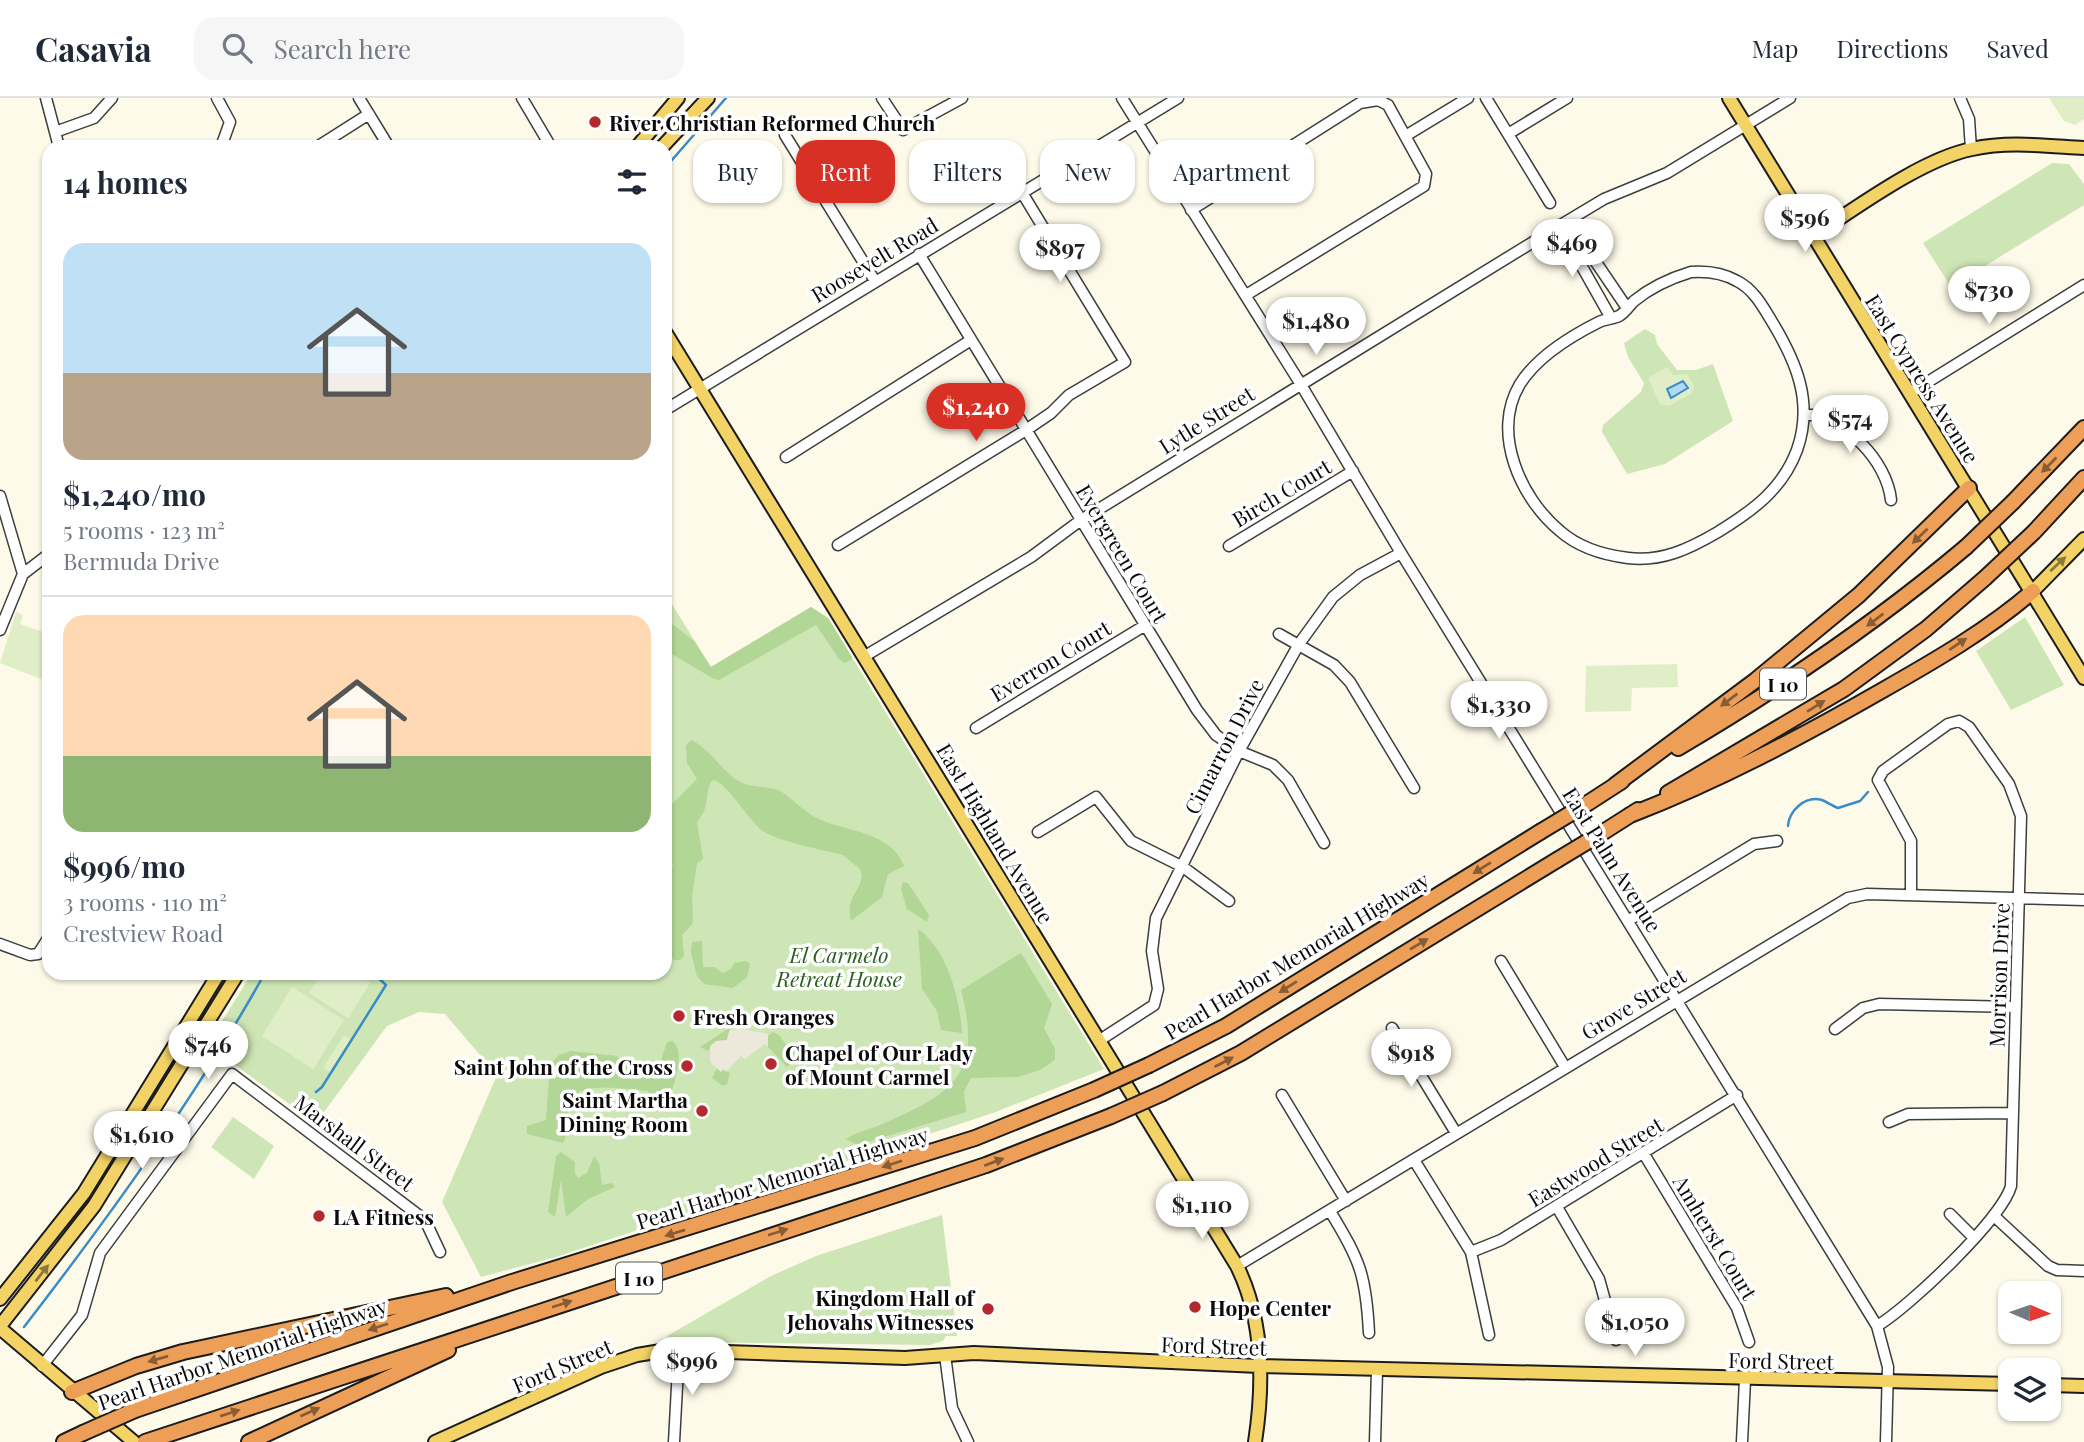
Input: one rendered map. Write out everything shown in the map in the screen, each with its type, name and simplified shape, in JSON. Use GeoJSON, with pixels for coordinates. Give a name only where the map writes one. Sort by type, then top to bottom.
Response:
{"type":"FeatureCollection","features":[{"type":"Feature","properties":{"kind":"highway","name":"Pearl Harbor Memorial Highway"},"geometry":{"type":"LineString","coordinates":[[64,1442],[135,1410],[512,1282],[975,1138],[1149,1065],[1226,1026],[1615,785],[1757,702],[1829,653],[1915,590],[1966,547],[2084,428]]}},
{"type":"Feature","properties":{"kind":"highway","name":"I 10"},"geometry":{"type":"LineString","coordinates":[[145,1442],[986,1165],[1163,1093],[1241,1053],[1630,815],[1844,689],[1926,629],[1985,578],[2034,533],[2084,478]]}},
{"type":"Feature","properties":{"kind":"highway"},"geometry":{"type":"LineString","coordinates":[[1615,785],[1756,680],[1859,595],[1969,488]]}},
{"type":"Feature","properties":{"kind":"highway"},"geometry":{"type":"LineString","coordinates":[[1630,815],[1699,789],[1844,712],[1930,663],[2033,591]]}},
{"type":"Feature","properties":{"kind":"highway"},"geometry":{"type":"LineString","coordinates":[[72,1392],[136,1366],[183,1352],[512,1282]]}},
{"type":"Feature","properties":{"kind":"highway"},"geometry":{"type":"LineString","coordinates":[[249,1442],[523,1317]]}},
{"type":"Feature","properties":{"kind":"main road"},"geometry":{"type":"LineString","coordinates":[[643,140],[678,98]]}},
{"type":"Feature","properties":{"kind":"main road"},"geometry":{"type":"LineString","coordinates":[[669,140],[708,98]]}},
{"type":"Feature","properties":{"kind":"main road","name":"East Cypress Avenue"},"geometry":{"type":"LineString","coordinates":[[1729,98],[2084,678]]}},
{"type":"Feature","properties":{"kind":"main road"},"geometry":{"type":"LineString","coordinates":[[1813,236],[1932,163],[1971,149],[2012,145],[2084,148]]}},
{"type":"Feature","properties":{"kind":"main road","name":"East Highland Avenue"},"geometry":{"type":"LineString","coordinates":[[672,343],[1237,1266],[1254,1312],[1259,1366],[1255,1442]]}},
{"type":"Feature","properties":{"kind":"main road"},"geometry":{"type":"LineString","coordinates":[[2033,591],[2084,539]]}},
{"type":"Feature","properties":{"kind":"main road"},"geometry":{"type":"LineString","coordinates":[[0,1299],[84,1193],[215,980]]}},
{"type":"Feature","properties":{"kind":"main road"},"geometry":{"type":"LineString","coordinates":[[134,1442],[72,1392],[0,1327],[94,1206],[234,980]]}},
{"type":"Feature","properties":{"kind":"main road","name":"Ford Street"},"geometry":{"type":"LineString","coordinates":[[435,1442],[601,1367],[654,1351],[679,1350],[905,1358],[974,1353],[1377,1370],[1998,1384]]}},
{"type":"Feature","properties":{"kind":"main road"},"geometry":{"type":"LineString","coordinates":[[2061,1385],[2084,1386]]}},
{"type":"Feature","properties":{"kind":"street"},"geometry":{"type":"LineString","coordinates":[[46,98],[57,140]]}},
{"type":"Feature","properties":{"kind":"street"},"geometry":{"type":"LineString","coordinates":[[55,132],[86,123],[112,98]]}},
{"type":"Feature","properties":{"kind":"street"},"geometry":{"type":"LineString","coordinates":[[216,98],[230,122],[224,140]]}},
{"type":"Feature","properties":{"kind":"street"},"geometry":{"type":"LineString","coordinates":[[359,98],[385,140]]}},
{"type":"Feature","properties":{"kind":"street"},"geometry":{"type":"LineString","coordinates":[[522,98],[547,140]]}},
{"type":"Feature","properties":{"kind":"street"},"geometry":{"type":"LineString","coordinates":[[882,98],[903,130],[962,98]]}},
{"type":"Feature","properties":{"kind":"street","name":"East Palm Avenue"},"geometry":{"type":"LineString","coordinates":[[1122,98],[1246,295],[1401,553],[1877,1326],[1886,1354],[1886,1442]]}},
{"type":"Feature","properties":{"kind":"street","name":"Roosevelt Road"},"geometry":{"type":"LineString","coordinates":[[1026,188],[1178,98]]}},
{"type":"Feature","properties":{"kind":"street"},"geometry":{"type":"LineString","coordinates":[[1407,135],[1468,98]]}},
{"type":"Feature","properties":{"kind":"street"},"geometry":{"type":"LineString","coordinates":[[1486,98],[1550,203]]}},
{"type":"Feature","properties":{"kind":"street"},"geometry":{"type":"LineString","coordinates":[[1508,134],[1567,98]]}},
{"type":"Feature","properties":{"kind":"street","name":"Lytle Street"},"geometry":{"type":"LineString","coordinates":[[865,656],[1031,557],[1081,520],[1563,223],[1612,195],[1667,173],[1790,98]]}},
{"type":"Feature","properties":{"kind":"street"},"geometry":{"type":"LineString","coordinates":[[1959,98],[1969,119],[1971,149]]}},
{"type":"Feature","properties":{"kind":"street"},"geometry":{"type":"LineString","coordinates":[[1191,210],[1369,100],[1378,100],[1388,105],[1407,135],[1426,174],[1424,187],[1246,295]]}},
{"type":"Feature","properties":{"kind":"street"},"geometry":{"type":"LineString","coordinates":[[328,140],[369,114]]}},
{"type":"Feature","properties":{"kind":"street"},"geometry":{"type":"LineString","coordinates":[[785,135],[875,281]]}},
{"type":"Feature","properties":{"kind":"street"},"geometry":{"type":"LineString","coordinates":[[838,545],[1026,430],[1051,413],[1069,395],[1125,362],[1026,199]]}},
{"type":"Feature","properties":{"kind":"street","name":"Roosevelt Road"},"geometry":{"type":"LineString","coordinates":[[672,406],[1002,203]]}},
{"type":"Feature","properties":{"kind":"street"},"geometry":{"type":"LineString","coordinates":[[1563,223],[1628,308]]}},
{"type":"Feature","properties":{"kind":"street"},"geometry":{"type":"LineString","coordinates":[[1563,223],[1611,318]]}},
{"type":"Feature","properties":{"kind":"street","name":"Evergreen Court"},"geometry":{"type":"LineString","coordinates":[[919,254],[1197,710],[1216,735],[1239,751],[1273,765],[1287,780],[1324,843]]}},
{"type":"Feature","properties":{"kind":"street"},"geometry":{"type":"LineString","coordinates":[[1690,272],[1715,273],[1737,280],[1760,302],[1792,357],[1801,383],[1804,414],[1797,451],[1774,490],[1752,511],[1691,548],[1654,558],[1611,555],[1583,545],[1560,531],[1526,489],[1511,452],[1508,425],[1511,405],[1528,372],[1547,354],[1611,318],[1620,315],[1667,281],[1690,272]]}},
{"type":"Feature","properties":{"kind":"street"},"geometry":{"type":"LineString","coordinates":[[1910,393],[2084,285]]}},
{"type":"Feature","properties":{"kind":"street"},"geometry":{"type":"LineString","coordinates":[[786,457],[971,340]]}},
{"type":"Feature","properties":{"kind":"street"},"geometry":{"type":"LineString","coordinates":[[1804,414],[1836,425],[1860,443],[1889,485],[1891,500]]}},
{"type":"Feature","properties":{"kind":"street","name":"Birch Court"},"geometry":{"type":"LineString","coordinates":[[1229,547],[1353,471]]}},
{"type":"Feature","properties":{"kind":"street"},"geometry":{"type":"LineString","coordinates":[[0,496],[23,574]]}},
{"type":"Feature","properties":{"kind":"street","name":"Cimarron Drive"},"geometry":{"type":"LineString","coordinates":[[1100,1040],[1154,1005],[1158,989],[1152,951],[1156,918],[1239,751],[1299,644],[1333,597],[1360,575],[1401,553]]}},
{"type":"Feature","properties":{"kind":"street"},"geometry":{"type":"LineString","coordinates":[[0,630],[23,574],[42,559]]}},
{"type":"Feature","properties":{"kind":"street","name":"Everron Court"},"geometry":{"type":"LineString","coordinates":[[976,727],[1144,626]]}},
{"type":"Feature","properties":{"kind":"street"},"geometry":{"type":"LineString","coordinates":[[1279,634],[1334,665],[1350,682],[1414,788]]}},
{"type":"Feature","properties":{"kind":"street","name":"Morrison Drive"},"geometry":{"type":"LineString","coordinates":[[1877,1326],[1908,1306],[1994,1216],[2011,1186],[2021,816],[2017,800],[1969,727],[1959,721],[1948,724],[1883,771],[1878,780],[1912,841],[1911,895]]}},
{"type":"Feature","properties":{"kind":"street"},"geometry":{"type":"LineString","coordinates":[[1038,832],[1096,797],[1131,841],[1183,867],[1229,901]]}},
{"type":"Feature","properties":{"kind":"street"},"geometry":{"type":"LineString","coordinates":[[1629,920],[1754,844],[1777,841]]}},
{"type":"Feature","properties":{"kind":"street","name":"Grove Street"},"geometry":{"type":"LineString","coordinates":[[1237,1266],[1835,903],[1867,894],[2084,900]]}},
{"type":"Feature","properties":{"kind":"street"},"geometry":{"type":"LineString","coordinates":[[0,944],[30,955],[38,954],[42,948]]}},
{"type":"Feature","properties":{"kind":"street"},"geometry":{"type":"LineString","coordinates":[[1501,961],[1565,1067]]}},
{"type":"Feature","properties":{"kind":"street"},"geometry":{"type":"LineString","coordinates":[[1835,1028],[1870,1005],[2016,1007]]}},
{"type":"Feature","properties":{"kind":"street"},"geometry":{"type":"LineString","coordinates":[[1392,1028],[1456,1133]]}},
{"type":"Feature","properties":{"kind":"street","name":"Marshall Street"},"geometry":{"type":"LineString","coordinates":[[43,1366],[82,1315],[100,1253],[232,1074],[425,1220],[440,1252]]}},
{"type":"Feature","properties":{"kind":"street"},"geometry":{"type":"LineString","coordinates":[[1282,1095],[1346,1201]]}},
{"type":"Feature","properties":{"kind":"street","name":"Eastwood Street"},"geometry":{"type":"LineString","coordinates":[[1471,1252],[1501,1240],[1737,1096]]}},
{"type":"Feature","properties":{"kind":"street"},"geometry":{"type":"LineString","coordinates":[[1889,1122],[1908,1114],[2012,1114]]}},
{"type":"Feature","properties":{"kind":"street","name":"Amherst Court"},"geometry":{"type":"LineString","coordinates":[[1644,1154],[1737,1308],[1749,1342]]}},
{"type":"Feature","properties":{"kind":"street"},"geometry":{"type":"LineString","coordinates":[[1414,1160],[1471,1252],[1489,1335]]}},
{"type":"Feature","properties":{"kind":"street"},"geometry":{"type":"LineString","coordinates":[[1557,1207],[1599,1279],[1616,1340]]}},
{"type":"Feature","properties":{"kind":"street"},"geometry":{"type":"LineString","coordinates":[[1329,1211],[1360,1264],[1366,1287],[1369,1333]]}},
{"type":"Feature","properties":{"kind":"street"},"geometry":{"type":"LineString","coordinates":[[1950,1214],[1973,1237]]}},
{"type":"Feature","properties":{"kind":"street"},"geometry":{"type":"LineString","coordinates":[[1994,1216],[2048,1266],[2057,1270],[2084,1271]]}},
{"type":"Feature","properties":{"kind":"street"},"geometry":{"type":"LineString","coordinates":[[674,1442],[679,1350]]}},
{"type":"Feature","properties":{"kind":"street"},"geometry":{"type":"LineString","coordinates":[[945,1355],[952,1408],[968,1442]]}},
{"type":"Feature","properties":{"kind":"street"},"geometry":{"type":"LineString","coordinates":[[1375,1442],[1377,1370]]}},
{"type":"Feature","properties":{"kind":"street"},"geometry":{"type":"LineString","coordinates":[[1742,1442],[1745,1380]]}},
{"type":"Feature","properties":{"kind":"green space"},"geometry":{"type":"Polygon","coordinates":[[[2049,98],[2084,98],[2084,119],[2075,125],[2064,121],[2049,98]]]}},
{"type":"Feature","properties":{"kind":"green space"},"geometry":{"type":"Polygon","coordinates":[[[2052,163],[2069,164],[2084,184],[2084,205],[1951,287],[1923,243],[2052,163]]]}},
{"type":"Feature","properties":{"kind":"green space"},"geometry":{"type":"Polygon","coordinates":[[[1645,329],[1655,335],[1657,344],[1677,370],[1696,370],[1713,364],[1733,421],[1665,464],[1627,474],[1602,432],[1603,425],[1641,392],[1644,383],[1628,357],[1624,343],[1645,329]]]}},
{"type":"Feature","properties":{"kind":"green space"},"geometry":{"type":"Polygon","coordinates":[[[1667,367],[1673,375],[1687,374],[1694,386],[1692,393],[1669,406],[1660,404],[1648,378],[1667,367]]]}},
{"type":"Feature","properties":{"kind":"green space","name":"El Carmelo Retreat House"},"geometry":{"type":"Polygon","coordinates":[[[672,604],[711,667],[811,607],[828,618],[1104,1069],[993,1113],[556,1257],[481,1277],[442,1202],[497,1075],[445,1014],[419,1012],[387,1026],[316,1123],[207,1045],[248,980],[672,980],[672,604]]]}},
{"type":"Feature","properties":{"kind":"green space"},"geometry":{"type":"Polygon","coordinates":[[[811,607],[828,618],[852,657],[845,663],[839,659],[816,625],[719,680],[672,654],[672,624],[694,641],[711,667],[811,607]]]}},
{"type":"Feature","properties":{"kind":"green space"},"geometry":{"type":"Polygon","coordinates":[[[16,612],[23,615],[20,624],[42,632],[42,676],[41,679],[0,663],[16,612]]]}},
{"type":"Feature","properties":{"kind":"green space"},"geometry":{"type":"Polygon","coordinates":[[[2025,617],[2064,685],[2011,710],[1976,651],[2025,617]]]}},
{"type":"Feature","properties":{"kind":"green space"},"geometry":{"type":"Polygon","coordinates":[[[1677,664],[1678,687],[1632,688],[1631,711],[1585,712],[1586,666],[1677,664]]]}},
{"type":"Feature","properties":{"kind":"green space"},"geometry":{"type":"Polygon","coordinates":[[[691,740],[699,745],[738,781],[778,790],[817,818],[878,839],[898,854],[904,866],[888,874],[882,897],[851,921],[851,901],[862,876],[860,869],[843,855],[787,841],[760,829],[723,786],[713,780],[708,788],[702,816],[697,822],[703,859],[697,863],[692,896],[693,923],[682,935],[684,956],[680,960],[674,960],[672,804],[697,779],[687,763],[686,746],[691,740]]]}},
{"type":"Feature","properties":{"kind":"green space"},"geometry":{"type":"Polygon","coordinates":[[[903,882],[908,883],[929,915],[927,922],[907,909],[901,889],[903,882]]]}},
{"type":"Feature","properties":{"kind":"green space"},"geometry":{"type":"Polygon","coordinates":[[[918,929],[945,962],[955,991],[962,1033],[941,1030],[937,1011],[922,989],[918,929]]]}},
{"type":"Feature","properties":{"kind":"green space"},"geometry":{"type":"Polygon","coordinates":[[[702,941],[703,967],[714,967],[723,973],[731,969],[734,963],[746,961],[750,964],[747,977],[733,988],[704,984],[697,976],[691,953],[692,942],[702,941]]]}},
{"type":"Feature","properties":{"kind":"green space"},"geometry":{"type":"Polygon","coordinates":[[[1021,953],[1052,1004],[1044,1028],[1055,1049],[1055,1060],[1040,1070],[1018,1077],[971,1078],[964,1091],[966,1112],[858,1145],[846,1139],[906,1113],[944,1091],[965,1062],[967,1019],[961,990],[1021,953]]]}},
{"type":"Feature","properties":{"kind":"green space"},"geometry":{"type":"Polygon","coordinates":[[[317,980],[365,980],[370,983],[348,1018],[309,993],[317,980]]]}},
{"type":"Feature","properties":{"kind":"green space"},"geometry":{"type":"Polygon","coordinates":[[[292,987],[344,1020],[313,1069],[262,1036],[292,987]]]}},
{"type":"Feature","properties":{"kind":"green space"},"geometry":{"type":"Polygon","coordinates":[[[729,1028],[731,1035],[727,1040],[716,1041],[708,1051],[700,1047],[729,1028]]]}},
{"type":"Feature","properties":{"kind":"green space"},"geometry":{"type":"Polygon","coordinates":[[[773,1032],[780,1036],[788,1048],[801,1049],[803,1066],[792,1062],[787,1067],[768,1047],[766,1038],[773,1032]]]}},
{"type":"Feature","properties":{"kind":"green space"},"geometry":{"type":"Polygon","coordinates":[[[344,1035],[351,1039],[330,1072],[323,1068],[344,1035]]]}},
{"type":"Feature","properties":{"kind":"green space"},"geometry":{"type":"Polygon","coordinates":[[[673,1041],[679,1054],[679,1062],[669,1102],[650,1099],[648,1091],[591,1088],[573,1097],[569,1105],[563,1143],[527,1134],[527,1126],[546,1120],[550,1065],[559,1055],[571,1051],[617,1056],[629,1069],[656,1076],[667,1042],[673,1041]]]}},
{"type":"Feature","properties":{"kind":"green space"},"geometry":{"type":"Polygon","coordinates":[[[717,1068],[730,1073],[727,1084],[723,1086],[712,1078],[717,1068]]]}},
{"type":"Feature","properties":{"kind":"green space"},"geometry":{"type":"Polygon","coordinates":[[[233,1117],[274,1146],[254,1179],[211,1147],[233,1117]]]}},
{"type":"Feature","properties":{"kind":"green space"},"geometry":{"type":"Polygon","coordinates":[[[561,1152],[575,1162],[575,1174],[578,1178],[587,1173],[594,1156],[599,1163],[602,1185],[612,1183],[615,1187],[588,1199],[566,1217],[561,1180],[555,1217],[548,1212],[556,1156],[561,1152]]]}},
{"type":"Feature","properties":{"kind":"green space"},"geometry":{"type":"Polygon","coordinates":[[[942,1215],[957,1336],[946,1336],[943,1341],[930,1345],[677,1342],[667,1336],[771,1276],[816,1256],[942,1215]]]}},
{"type":"Feature","properties":{"kind":"shaded area"},"geometry":{"type":"Polygon","coordinates":[[[737,1028],[768,1034],[768,1047],[765,1044],[745,1059],[741,1056],[727,1071],[723,1069],[721,1072],[710,1062],[710,1046],[716,1041],[727,1040],[729,1031],[737,1028]]]}},
{"type":"Feature","properties":{"kind":"water"},"geometry":{"type":"Polygon","coordinates":[[[1683,381],[1688,388],[1671,398],[1667,389],[1683,381]]]}},
{"type":"Feature","properties":{"kind":"waterway"},"geometry":{"type":"LineString","coordinates":[[672,160],[726,98]]}},
{"type":"Feature","properties":{"kind":"waterway"},"geometry":{"type":"LineString","coordinates":[[1788,826],[1791,815],[1804,802],[1822,800],[1838,808],[1860,801],[1868,792]]}},
{"type":"Feature","properties":{"kind":"waterway"},"geometry":{"type":"LineString","coordinates":[[24,1327],[151,1154],[210,1065],[261,980]]}},
{"type":"Feature","properties":{"kind":"waterway"},"geometry":{"type":"LineString","coordinates":[[316,1092],[322,1087],[386,985],[381,980]]}},
{"type":"Feature","properties":{"kind":"place","name":"River Christian Reformed Church"},"geometry":{"type":"Point","coordinates":[595,122]}},
{"type":"Feature","properties":{"kind":"place","name":"Fresh Oranges"},"geometry":{"type":"Point","coordinates":[679,1016]}},
{"type":"Feature","properties":{"kind":"place","name":"Chapel of Our Lady of Mount Carmel"},"geometry":{"type":"Point","coordinates":[771,1064]}},
{"type":"Feature","properties":{"kind":"place","name":"Saint John of the Cross"},"geometry":{"type":"Point","coordinates":[687,1066]}},
{"type":"Feature","properties":{"kind":"place","name":"Saint Martha Dining Room"},"geometry":{"type":"Point","coordinates":[702,1111]}},
{"type":"Feature","properties":{"kind":"place","name":"LA Fitness"},"geometry":{"type":"Point","coordinates":[319,1216]}},
{"type":"Feature","properties":{"kind":"place","name":"Hope Center"},"geometry":{"type":"Point","coordinates":[1195,1307]}},
{"type":"Feature","properties":{"kind":"place","name":"Kingdom Hall of Jehovahs Witnesses"},"geometry":{"type":"Point","coordinates":[988,1309]}}]}
